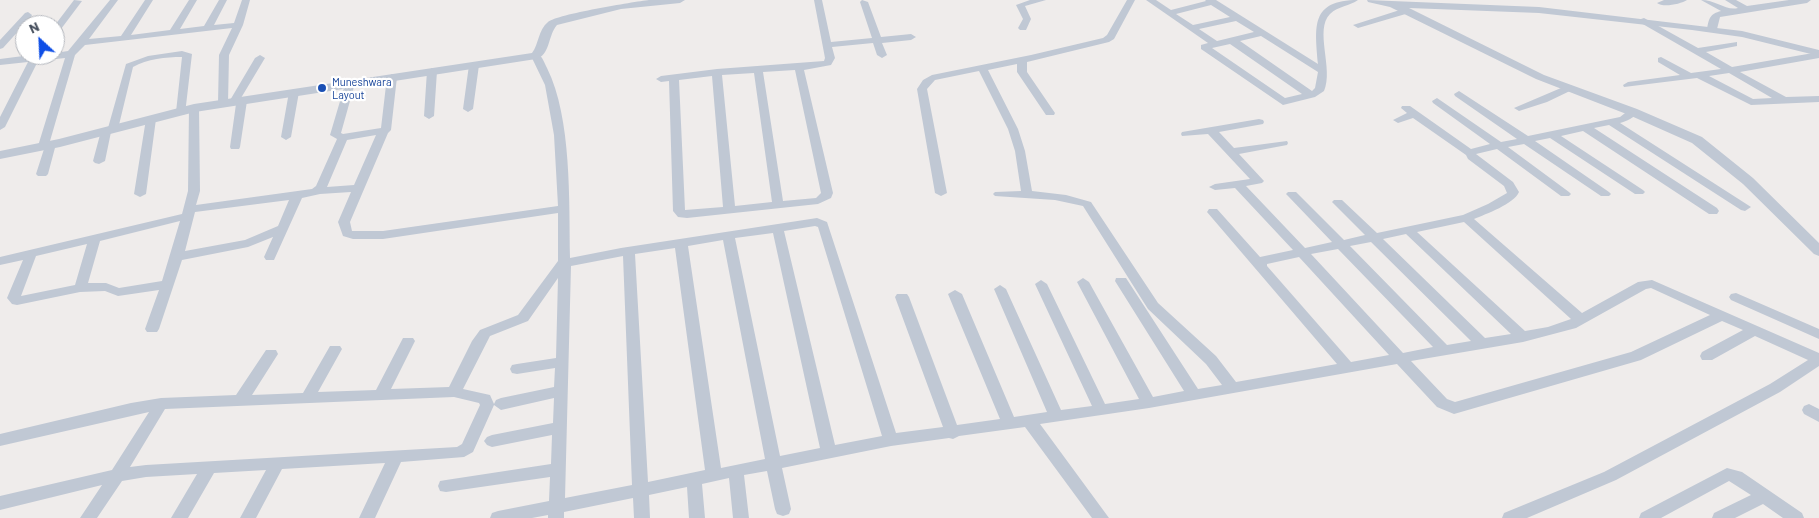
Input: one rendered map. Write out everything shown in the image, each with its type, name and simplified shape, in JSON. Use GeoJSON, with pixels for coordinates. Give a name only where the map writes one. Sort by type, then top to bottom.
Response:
{"type":"FeatureCollection","features":[{"type":"Feature","properties":{"kind":"street"},"geometry":{"type":"LineString","coordinates":[[42,174],[47,145],[71,54],[114,0]]}},
{"type":"Feature","properties":{"kind":"street"},"geometry":{"type":"LineString","coordinates":[[123,39],[149,0]]}},
{"type":"Feature","properties":{"kind":"street"},"geometry":{"type":"LineString","coordinates":[[173,33],[193,0]]}},
{"type":"Feature","properties":{"kind":"street"},"geometry":{"type":"LineString","coordinates":[[207,29],[223,0]]}},
{"type":"Feature","properties":{"kind":"street"},"geometry":{"type":"LineString","coordinates":[[235,147],[233,102],[224,55],[238,25],[246,0]]}},
{"type":"Feature","properties":{"kind":"street"},"geometry":{"type":"LineString","coordinates":[[0,155],[151,120],[194,108],[536,56],[541,51],[547,28],[553,22],[621,6],[680,0]]}},
{"type":"Feature","properties":{"kind":"street"},"geometry":{"type":"LineString","coordinates":[[661,79],[717,72],[828,64],[830,58],[828,45],[818,0]]}},
{"type":"Feature","properties":{"kind":"street"},"geometry":{"type":"LineString","coordinates":[[1023,28],[1027,19],[1020,5],[1042,0]]}},
{"type":"Feature","properties":{"kind":"street"},"geometry":{"type":"LineString","coordinates":[[940,193],[922,89],[926,82],[932,78],[1022,60],[1106,40],[1111,37],[1131,0]]}},
{"type":"Feature","properties":{"kind":"street"},"geometry":{"type":"LineString","coordinates":[[1150,0],[1217,45]]}},
{"type":"Feature","properties":{"kind":"street"},"geometry":{"type":"LineString","coordinates":[[1263,33],[1204,48],[1283,102],[1311,95],[1320,89],[1323,71],[1318,43],[1321,20],[1327,11],[1354,0]]}},
{"type":"Feature","properties":{"kind":"street"},"geometry":{"type":"LineString","coordinates":[[1372,0],[1393,4],[1532,10],[1712,29],[1819,54]]}},
{"type":"Feature","properties":{"kind":"street"},"geometry":{"type":"LineString","coordinates":[[1661,3],[1683,0]]}},
{"type":"Feature","properties":{"kind":"street"},"geometry":{"type":"LineString","coordinates":[[1704,0],[1728,12]]}},
{"type":"Feature","properties":{"kind":"street"},"geometry":{"type":"LineString","coordinates":[[1729,0],[1746,9]]}},
{"type":"Feature","properties":{"kind":"street"},"geometry":{"type":"LineString","coordinates":[[1763,0],[1773,5]]}},
{"type":"Feature","properties":{"kind":"street"},"geometry":{"type":"LineString","coordinates":[[1712,29],[1714,17],[1728,12],[1807,0]]}},
{"type":"Feature","properties":{"kind":"street"},"geometry":{"type":"LineString","coordinates":[[65,18],[78,1]]}},
{"type":"Feature","properties":{"kind":"street"},"geometry":{"type":"LineString","coordinates":[[1169,13],[1211,1],[1323,71]]}},
{"type":"Feature","properties":{"kind":"street"},"geometry":{"type":"LineString","coordinates":[[864,2],[882,55]]}},
{"type":"Feature","properties":{"kind":"street"},"geometry":{"type":"LineString","coordinates":[[1358,25],[1411,5]]}},
{"type":"Feature","properties":{"kind":"street"},"geometry":{"type":"LineString","coordinates":[[1411,5],[1517,67],[1633,112],[1701,143],[1748,181],[1819,251]]}},
{"type":"Feature","properties":{"kind":"street"},"geometry":{"type":"LineString","coordinates":[[1192,28],[1237,18]]}},
{"type":"Feature","properties":{"kind":"street"},"geometry":{"type":"LineString","coordinates":[[1644,21],[1783,100]]}},
{"type":"Feature","properties":{"kind":"street"},"geometry":{"type":"LineString","coordinates":[[80,45],[238,25]]}},
{"type":"Feature","properties":{"kind":"street"},"geometry":{"type":"LineString","coordinates":[[0,46],[15,30]]}},
{"type":"Feature","properties":{"kind":"street"},"geometry":{"type":"LineString","coordinates":[[828,45],[911,37]]}},
{"type":"Feature","properties":{"kind":"street"},"geometry":{"type":"LineString","coordinates":[[1233,41],[1311,95]]}},
{"type":"Feature","properties":{"kind":"street"},"geometry":{"type":"LineString","coordinates":[[1696,51],[1734,44]]}},
{"type":"Feature","properties":{"kind":"street"},"geometry":{"type":"LineString","coordinates":[[99,161],[130,64],[183,50],[188,56],[181,112]]}},
{"type":"Feature","properties":{"kind":"street"},"geometry":{"type":"LineString","coordinates":[[65,54],[71,54]]}},
{"type":"Feature","properties":{"kind":"street"},"geometry":{"type":"LineString","coordinates":[[1628,85],[1732,70],[1819,54]]}},
{"type":"Feature","properties":{"kind":"street"},"geometry":{"type":"LineString","coordinates":[[536,56],[543,64],[555,103],[560,147],[563,209],[565,262],[556,513]]}},
{"type":"Feature","properties":{"kind":"street"},"geometry":{"type":"LineString","coordinates":[[233,102],[260,58]]}},
{"type":"Feature","properties":{"kind":"street"},"geometry":{"type":"LineString","coordinates":[[0,62],[15,60]]}},
{"type":"Feature","properties":{"kind":"street"},"geometry":{"type":"LineString","coordinates":[[1022,60],[1022,72],[1050,113]]}},
{"type":"Feature","properties":{"kind":"street"},"geometry":{"type":"LineString","coordinates":[[1661,60],[1747,101],[1819,99]]}},
{"type":"Feature","properties":{"kind":"street"},"geometry":{"type":"LineString","coordinates":[[0,127],[31,65]]}},
{"type":"Feature","properties":{"kind":"street"},"geometry":{"type":"LineString","coordinates":[[468,109],[468,93],[474,65]]}},
{"type":"Feature","properties":{"kind":"street"},"geometry":{"type":"LineString","coordinates":[[674,77],[680,212],[687,214],[818,201],[826,196],[799,67]]}},
{"type":"Feature","properties":{"kind":"street"},"geometry":{"type":"LineString","coordinates":[[982,68],[1013,129],[1020,151],[1027,194]]}},
{"type":"Feature","properties":{"kind":"street"},"geometry":{"type":"LineString","coordinates":[[758,70],[778,204]]}},
{"type":"Feature","properties":{"kind":"street"},"geometry":{"type":"LineString","coordinates":[[429,116],[432,71]]}},
{"type":"Feature","properties":{"kind":"street"},"geometry":{"type":"LineString","coordinates":[[717,72],[730,209]]}},
{"type":"Feature","properties":{"kind":"street"},"geometry":{"type":"LineString","coordinates":[[392,77],[387,129],[383,132],[344,222],[347,233],[353,235],[383,235],[563,209]]}},
{"type":"Feature","properties":{"kind":"street"},"geometry":{"type":"LineString","coordinates":[[350,83],[335,136],[383,132]]}},
{"type":"Feature","properties":{"kind":"street"},"geometry":{"type":"LineString","coordinates":[[1519,108],[1543,100],[1568,88]]}},
{"type":"Feature","properties":{"kind":"street"},"geometry":{"type":"LineString","coordinates":[[286,137],[294,92]]}},
{"type":"Feature","properties":{"kind":"street"},"geometry":{"type":"LineString","coordinates":[[1459,94],[1606,194]]}},
{"type":"Feature","properties":{"kind":"street"},"geometry":{"type":"LineString","coordinates":[[1437,101],[1565,194]]}},
{"type":"Feature","properties":{"kind":"street"},"geometry":{"type":"LineString","coordinates":[[152,329],[177,257],[194,191],[194,108]]}},
{"type":"Feature","properties":{"kind":"street"},"geometry":{"type":"LineString","coordinates":[[1262,267],[1261,261],[1264,259],[1343,245],[1466,218],[1492,207],[1512,195],[1513,192],[1509,184],[1470,153],[1411,111],[1398,120]]}},
{"type":"Feature","properties":{"kind":"street"},"geometry":{"type":"LineString","coordinates":[[1470,153],[1526,139],[1624,119],[1633,112]]}},
{"type":"Feature","properties":{"kind":"street"},"geometry":{"type":"LineString","coordinates":[[140,194],[151,120]]}},
{"type":"Feature","properties":{"kind":"street"},"geometry":{"type":"LineString","coordinates":[[1186,134],[1259,122]]}},
{"type":"Feature","properties":{"kind":"street"},"geometry":{"type":"LineString","coordinates":[[1611,122],[1745,207]]}},
{"type":"Feature","properties":{"kind":"street"},"geometry":{"type":"LineString","coordinates":[[1585,127],[1713,211]]}},
{"type":"Feature","properties":{"kind":"street"},"geometry":{"type":"LineString","coordinates":[[1211,130],[1258,181],[1215,188]]}},
{"type":"Feature","properties":{"kind":"street"},"geometry":{"type":"LineString","coordinates":[[1551,134],[1639,192]]}},
{"type":"Feature","properties":{"kind":"street"},"geometry":{"type":"LineString","coordinates":[[320,191],[343,136]]}},
{"type":"Feature","properties":{"kind":"street"},"geometry":{"type":"LineString","coordinates":[[1232,152],[1283,143]]}},
{"type":"Feature","properties":{"kind":"street"},"geometry":{"type":"LineString","coordinates":[[1238,184],[1304,252],[1442,403],[1454,408],[1636,356],[1722,315]]}},
{"type":"Feature","properties":{"kind":"street"},"geometry":{"type":"LineString","coordinates":[[0,262],[189,212],[320,191],[358,188]]}},
{"type":"Feature","properties":{"kind":"street"},"geometry":{"type":"LineString","coordinates":[[999,194],[1027,194],[1087,204],[1153,306],[1211,360],[1233,388]]}},
{"type":"Feature","properties":{"kind":"street"},"geometry":{"type":"LineString","coordinates":[[1292,194],[1445,351]]}},
{"type":"Feature","properties":{"kind":"street"},"geometry":{"type":"LineString","coordinates":[[270,256],[297,196]]}},
{"type":"Feature","properties":{"kind":"street"},"geometry":{"type":"LineString","coordinates":[[1338,202],[1483,344]]}},
{"type":"Feature","properties":{"kind":"street"},"geometry":{"type":"LineString","coordinates":[[1213,212],[1348,368]]}},
{"type":"Feature","properties":{"kind":"street"},"geometry":{"type":"LineString","coordinates":[[1466,218],[1581,320]]}},
{"type":"Feature","properties":{"kind":"street"},"geometry":{"type":"LineString","coordinates":[[454,392],[479,341],[485,333],[523,318],[558,266],[565,262],[817,222],[824,225],[891,440]]}},
{"type":"Feature","properties":{"kind":"street"},"geometry":{"type":"LineString","coordinates":[[177,257],[248,243],[282,229]]}},
{"type":"Feature","properties":{"kind":"street"},"geometry":{"type":"LineString","coordinates":[[778,229],[829,453]]}},
{"type":"Feature","properties":{"kind":"street"},"geometry":{"type":"LineString","coordinates":[[1409,231],[1523,337]]}},
{"type":"Feature","properties":{"kind":"street"},"geometry":{"type":"LineString","coordinates":[[728,236],[783,509]]}},
{"type":"Feature","properties":{"kind":"street"},"geometry":{"type":"LineString","coordinates":[[80,288],[95,238]]}},
{"type":"Feature","properties":{"kind":"street"},"geometry":{"type":"LineString","coordinates":[[681,243],[714,476]]}},
{"type":"Feature","properties":{"kind":"street"},"geometry":{"type":"LineString","coordinates":[[629,251],[642,518]]}},
{"type":"Feature","properties":{"kind":"street"},"geometry":{"type":"LineString","coordinates":[[31,254],[14,298],[17,301],[80,288],[106,287],[118,292],[167,285]]}},
{"type":"Feature","properties":{"kind":"street"},"geometry":{"type":"LineString","coordinates":[[1121,281],[1194,395]]}},
{"type":"Feature","properties":{"kind":"street"},"geometry":{"type":"LineString","coordinates":[[1083,282],[1149,403]]}},
{"type":"Feature","properties":{"kind":"street"},"geometry":{"type":"LineString","coordinates":[[1041,284],[1102,410]]}},
{"type":"Feature","properties":{"kind":"street"},"geometry":{"type":"LineString","coordinates":[[498,518],[556,513],[641,491],[891,440],[1149,403],[1548,332],[1571,325],[1643,286],[1652,284],[1819,359],[1775,388],[1610,476],[1510,518]]}},
{"type":"Feature","properties":{"kind":"street"},"geometry":{"type":"LineString","coordinates":[[1000,289],[1056,416]]}},
{"type":"Feature","properties":{"kind":"street"},"geometry":{"type":"LineString","coordinates":[[955,294],[1009,423]]}},
{"type":"Feature","properties":{"kind":"street"},"geometry":{"type":"LineString","coordinates":[[902,296],[953,432]]}},
{"type":"Feature","properties":{"kind":"street"},"geometry":{"type":"LineString","coordinates":[[1736,297],[1819,334]]}},
{"type":"Feature","properties":{"kind":"street"},"geometry":{"type":"LineString","coordinates":[[1707,356],[1754,330]]}},
{"type":"Feature","properties":{"kind":"street"},"geometry":{"type":"LineString","coordinates":[[381,395],[408,341]]}},
{"type":"Feature","properties":{"kind":"street"},"geometry":{"type":"LineString","coordinates":[[307,398],[335,349]]}},
{"type":"Feature","properties":{"kind":"street"},"geometry":{"type":"LineString","coordinates":[[240,401],[271,354]]}},
{"type":"Feature","properties":{"kind":"street"},"geometry":{"type":"LineString","coordinates":[[517,370],[562,362]]}},
{"type":"Feature","properties":{"kind":"street"},"geometry":{"type":"LineString","coordinates":[[501,404],[561,391]]}},
{"type":"Feature","properties":{"kind":"street"},"geometry":{"type":"LineString","coordinates":[[0,440],[131,409],[161,404],[454,392],[485,399],[487,405],[468,448],[459,453],[118,474],[2,504]]}},
{"type":"Feature","properties":{"kind":"street"},"geometry":{"type":"LineString","coordinates":[[88,518],[118,474],[161,404]]}},
{"type":"Feature","properties":{"kind":"street"},"geometry":{"type":"LineString","coordinates":[[1028,420],[1101,518]]}},
{"type":"Feature","properties":{"kind":"street"},"geometry":{"type":"LineString","coordinates":[[492,441],[559,428]]}},
{"type":"Feature","properties":{"kind":"street"},"geometry":{"type":"LineString","coordinates":[[367,518],[395,458]]}},
{"type":"Feature","properties":{"kind":"street"},"geometry":{"type":"LineString","coordinates":[[248,518],[276,464]]}},
{"type":"Feature","properties":{"kind":"street"},"geometry":{"type":"LineString","coordinates":[[179,518],[210,468]]}},
{"type":"Feature","properties":{"kind":"street"},"geometry":{"type":"LineString","coordinates":[[446,486],[558,469]]}},
{"type":"Feature","properties":{"kind":"street"},"geometry":{"type":"LineString","coordinates":[[736,471],[741,518]]}},
{"type":"Feature","properties":{"kind":"street"},"geometry":{"type":"LineString","coordinates":[[1647,518],[1727,474],[1736,476],[1788,516]]}},
{"type":"Feature","properties":{"kind":"street"},"geometry":{"type":"LineString","coordinates":[[694,481],[696,518]]}},
{"type":"Feature","properties":{"kind":"street"},"geometry":{"type":"LineString","coordinates":[[1720,518],[1764,496]]}},
{"type":"Feature","properties":{"kind":"place","name":"Muneshwara Layout"},"geometry":{"type":"Point","coordinates":[322,88]}}]}
